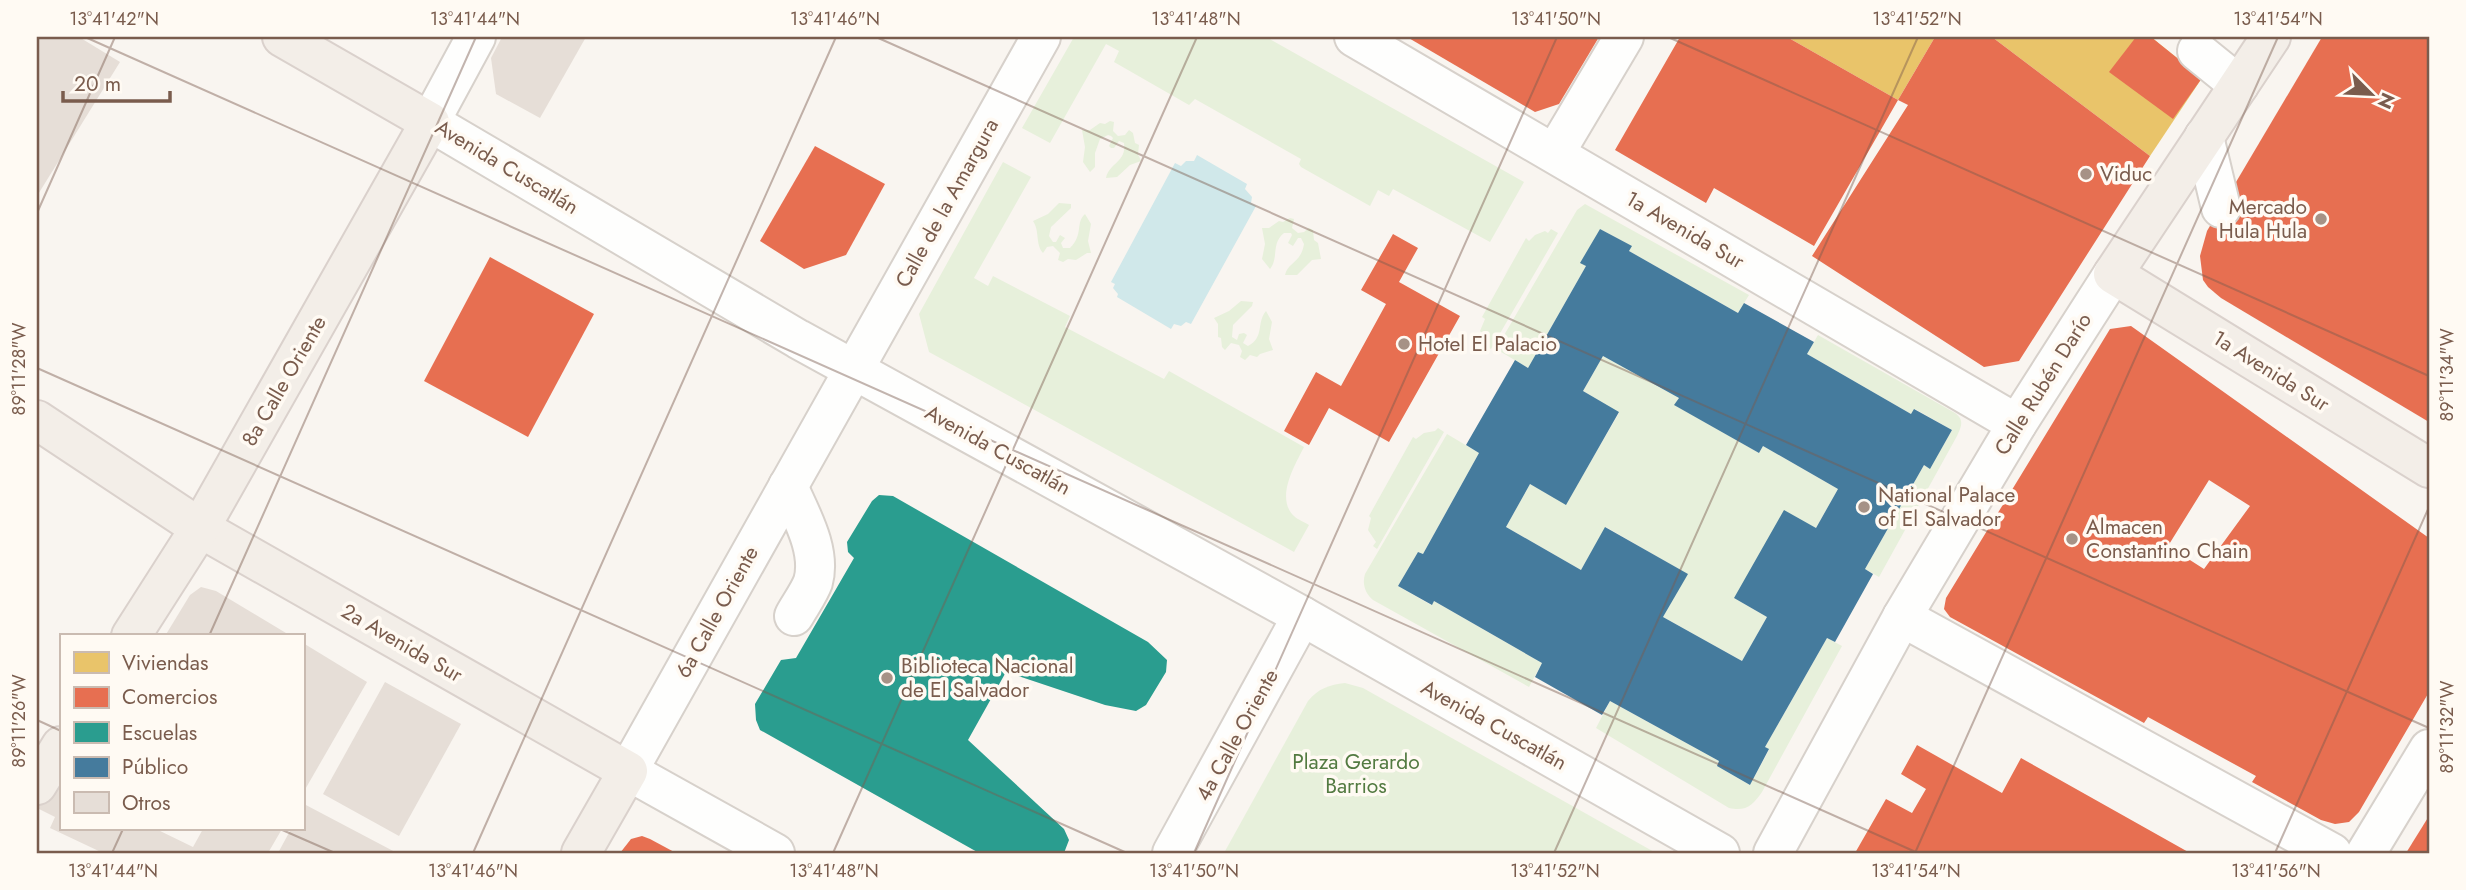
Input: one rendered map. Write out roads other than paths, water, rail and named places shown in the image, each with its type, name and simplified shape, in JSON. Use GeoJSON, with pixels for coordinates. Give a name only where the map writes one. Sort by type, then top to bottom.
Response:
{"type":"FeatureCollection","features":[{"type":"Feature","properties":{"kind":"main road","name":"Avenida Cuscatlán"},"geometry":{"type":"LineString","coordinates":[[282,37],[430,122]]}},
{"type":"Feature","properties":{"kind":"main road","name":"Calle Rubén Darío"},"geometry":{"type":"LineString","coordinates":[[2113,274],[2271,37]]}},
{"type":"Feature","properties":{"kind":"main road","name":"8a Calle Oriente"},"geometry":{"type":"LineString","coordinates":[[132,634],[200,528],[430,122]]}},
{"type":"Feature","properties":{"kind":"main road","name":"1a Avenida Sur"},"geometry":{"type":"LineString","coordinates":[[2113,274],[2429,468]]}},
{"type":"Feature","properties":{"kind":"main road","name":"2a Avenida Sur"},"geometry":{"type":"LineString","coordinates":[[37,420],[200,528],[628,771]]}},
{"type":"Feature","properties":{"kind":"main road"},"geometry":{"type":"LineString","coordinates":[[37,785],[60,748]]}},
{"type":"Feature","properties":{"kind":"main road","name":"6a Calle Oriente"},"geometry":{"type":"LineString","coordinates":[[581,853],[628,771]]}},
{"type":"Feature","properties":{"kind":"street"},"geometry":{"type":"LineString","coordinates":[[430,122],[476,37]]}},
{"type":"Feature","properties":{"kind":"street","name":"Calle de la Amargura"},"geometry":{"type":"LineString","coordinates":[[853,370],[1041,37]]}},
{"type":"Feature","properties":{"kind":"street","name":"1a Avenida Sur"},"geometry":{"type":"LineString","coordinates":[[1354,37],[2017,424]]}},
{"type":"Feature","properties":{"kind":"street"},"geometry":{"type":"LineString","coordinates":[[1555,153],[1624,37]]}},
{"type":"Feature","properties":{"kind":"street"},"geometry":{"type":"LineString","coordinates":[[2197,51],[2239,85]]}},
{"type":"Feature","properties":{"kind":"street","name":"Avenida Cuscatlán"},"geometry":{"type":"LineString","coordinates":[[430,122],[853,370],[1302,617],[1720,853]]}},
{"type":"Feature","properties":{"kind":"street"},"geometry":{"type":"LineString","coordinates":[[2204,137],[2221,208]]}},
{"type":"Feature","properties":{"kind":"street","name":"Calle Rubén Darío"},"geometry":{"type":"LineString","coordinates":[[1773,853],[1902,617],[2017,424],[2113,274]]}},
{"type":"Feature","properties":{"kind":"street","name":"6a Calle Oriente"},"geometry":{"type":"LineString","coordinates":[[628,771],[853,370]]}},
{"type":"Feature","properties":{"kind":"street"},"geometry":{"type":"LineString","coordinates":[[788,486],[806,526],[814,555],[813,581],[794,616]]}},
{"type":"Feature","properties":{"kind":"street","name":"4a Calle Oriente"},"geometry":{"type":"LineString","coordinates":[[1172,853],[1302,617]]}},
{"type":"Feature","properties":{"kind":"street"},"geometry":{"type":"LineString","coordinates":[[1902,617],[2332,853]]}},
{"type":"Feature","properties":{"kind":"street"},"geometry":{"type":"LineString","coordinates":[[2367,853],[2429,749]]}},
{"type":"Feature","properties":{"kind":"street","name":"2a Avenida Sur"},"geometry":{"type":"LineString","coordinates":[[628,771],[775,853]]}},
{"type":"Feature","properties":{"kind":"water"},"geometry":{"type":"Polygon","coordinates":[[[1197,155],[1247,184],[1245,189],[1252,197],[1251,203],[1256,206],[1191,324],[1174,324],[1171,329],[1117,297],[1118,294],[1113,288],[1115,284],[1111,282],[1175,163],[1181,166],[1186,161],[1194,161],[1197,155]]]}},
{"type":"Feature","properties":{"kind":"place","name":"Viduc"},"geometry":{"type":"Point","coordinates":[2086,174]}},
{"type":"Feature","properties":{"kind":"place","name":"Mercado Hula Hula"},"geometry":{"type":"Point","coordinates":[2321,219]}},
{"type":"Feature","properties":{"kind":"place","name":"Hotel El Palacio"},"geometry":{"type":"Point","coordinates":[1404,344]}},
{"type":"Feature","properties":{"kind":"place","name":"National Palace of El Salvador"},"geometry":{"type":"Point","coordinates":[1864,507]}},
{"type":"Feature","properties":{"kind":"place","name":"Almacen Constantino Chain"},"geometry":{"type":"Point","coordinates":[2072,539]}},
{"type":"Feature","properties":{"kind":"place","name":"Biblioteca Nacional de El Salvador"},"geometry":{"type":"Point","coordinates":[887,678]}},
{"type":"Feature","properties":{"kind":"park label","name":"Plaza Gerardo Barrios"},"geometry":{"type":"Point","coordinates":[1356,774]}}]}
